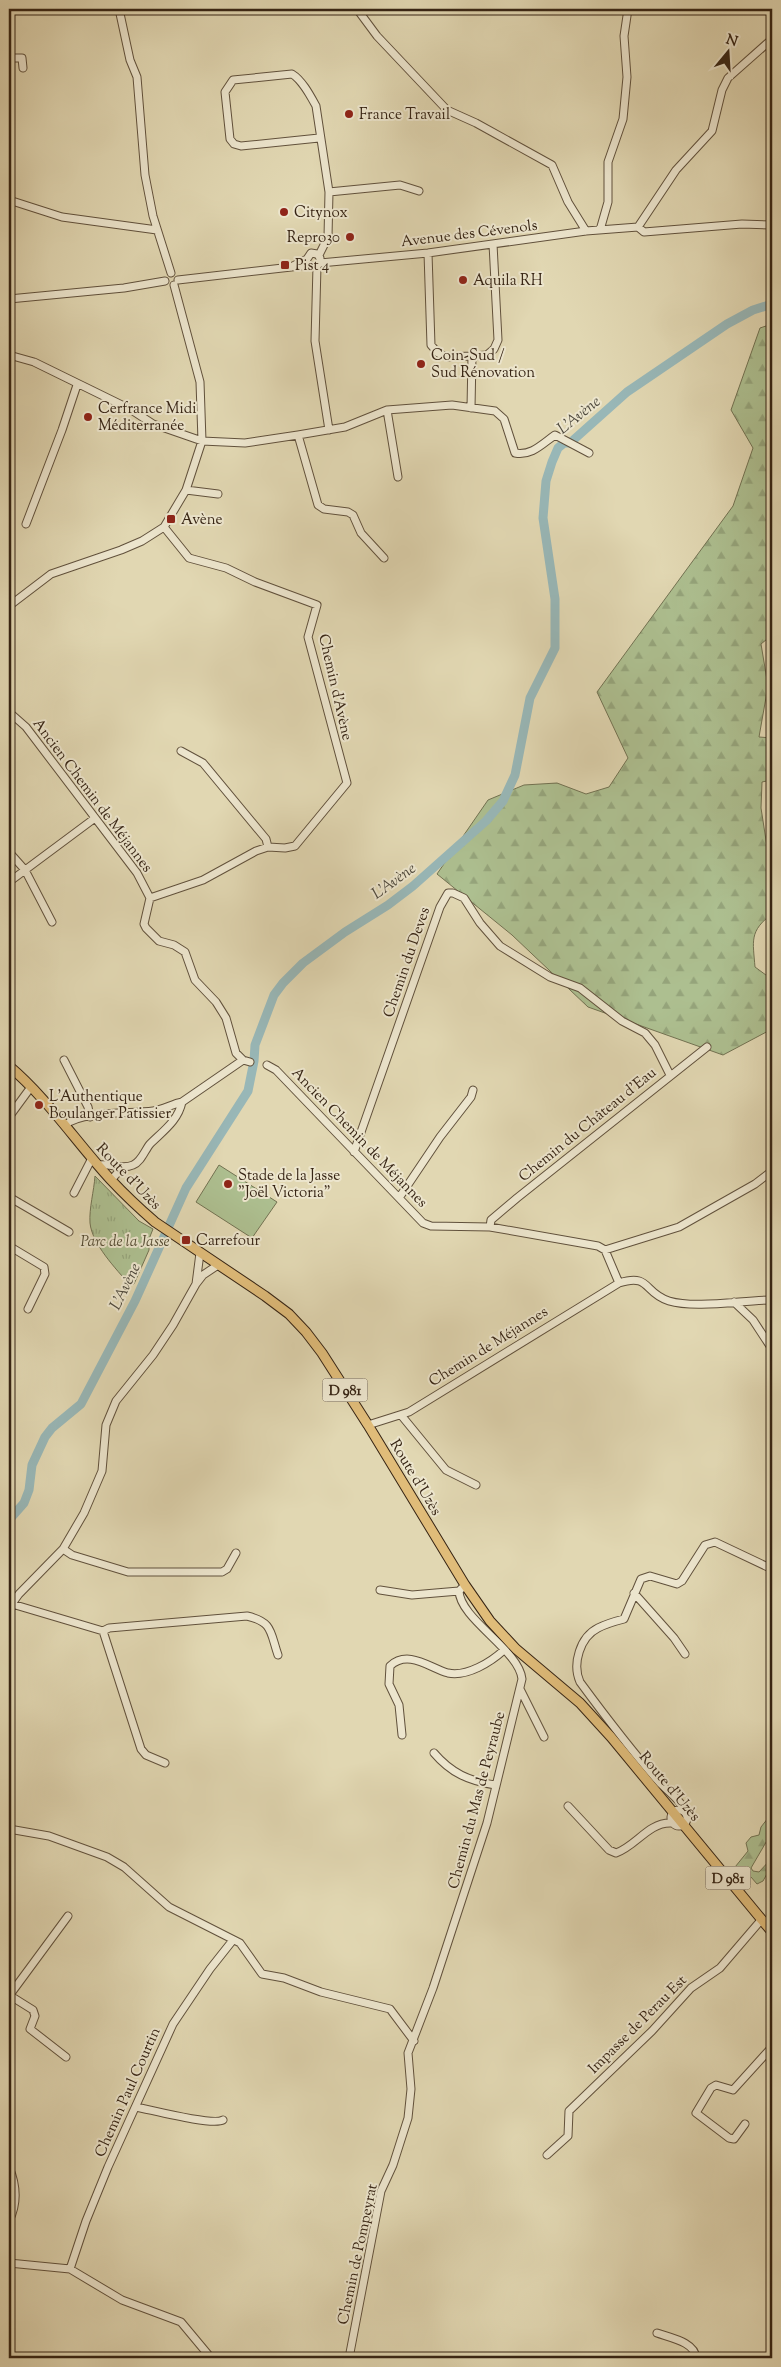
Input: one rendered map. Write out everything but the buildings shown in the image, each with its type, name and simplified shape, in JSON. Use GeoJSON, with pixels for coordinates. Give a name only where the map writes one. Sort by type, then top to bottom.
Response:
{"type":"FeatureCollection","features":[{"type":"Feature","properties":{"kind":"main road","name":"Route d'Uzès"},"geometry":{"type":"LineString","coordinates":[[9,1066],[31,1087],[111,1180],[155,1222],[280,1307],[306,1332],[322,1353],[368,1425],[462,1588],[502,1635],[580,1703],[611,1737],[772,1932]]}},
{"type":"Feature","properties":{"kind":"street"},"geometry":{"type":"LineString","coordinates":[[9,606],[51,574],[121,550],[142,541],[164,527],[186,490],[202,441],[200,382],[176,276],[171,273],[156,230],[145,175],[137,77],[130,60],[119,9]]}},
{"type":"Feature","properties":{"kind":"street"},"geometry":{"type":"LineString","coordinates":[[357,9],[377,36],[448,110],[552,164],[568,202],[586,231]]}},
{"type":"Feature","properties":{"kind":"street"},"geometry":{"type":"LineString","coordinates":[[600,230],[608,202],[608,162],[622,119],[626,77],[624,36],[628,9]]}},
{"type":"Feature","properties":{"kind":"street"},"geometry":{"type":"LineString","coordinates":[[638,227],[676,170],[712,130],[722,90],[728,78],[772,39]]}},
{"type":"Feature","properties":{"kind":"street"},"geometry":{"type":"LineString","coordinates":[[9,58],[22,58],[23,68]]}},
{"type":"Feature","properties":{"kind":"street"},"geometry":{"type":"LineString","coordinates":[[319,138],[241,146],[234,144],[230,139],[225,92],[228,85],[233,80],[292,74],[297,77],[316,106],[319,138],[323,161],[327,170],[329,192],[328,237],[318,259],[315,341],[329,430]]}},
{"type":"Feature","properties":{"kind":"street"},"geometry":{"type":"LineString","coordinates":[[329,192],[400,185],[418,191]]}},
{"type":"Feature","properties":{"kind":"street"},"geometry":{"type":"LineString","coordinates":[[9,200],[55,215],[156,230]]}},
{"type":"Feature","properties":{"kind":"street","name":"Avenue des Cévenols"},"geometry":{"type":"LineString","coordinates":[[308,262],[318,259],[341,262],[428,253],[586,231],[638,227],[644,232],[742,224],[772,225]]}},
{"type":"Feature","properties":{"kind":"street"},"geometry":{"type":"LineString","coordinates":[[428,253],[431,345],[438,353],[447,357],[487,355],[494,349],[498,340],[493,244]]}},
{"type":"Feature","properties":{"kind":"street"},"geometry":{"type":"LineString","coordinates":[[9,299],[124,288],[165,281],[168,284],[292,267],[308,262],[311,254],[318,259]]}},
{"type":"Feature","properties":{"kind":"street"},"geometry":{"type":"LineString","coordinates":[[165,281],[167,275],[171,273]]}},
{"type":"Feature","properties":{"kind":"street"},"geometry":{"type":"LineString","coordinates":[[9,356],[34,362],[77,385],[130,409],[153,424],[202,441],[244,443],[345,427],[387,410],[452,405],[495,411],[504,419],[515,453],[522,454],[536,450],[555,435],[588,453]]}},
{"type":"Feature","properties":{"kind":"street"},"geometry":{"type":"LineString","coordinates":[[471,408],[472,356]]}},
{"type":"Feature","properties":{"kind":"street"},"geometry":{"type":"LineString","coordinates":[[26,524],[77,385]]}},
{"type":"Feature","properties":{"kind":"street"},"geometry":{"type":"LineString","coordinates":[[387,410],[398,478]]}},
{"type":"Feature","properties":{"kind":"street"},"geometry":{"type":"LineString","coordinates":[[298,435],[318,505],[324,509],[348,512],[353,515],[360,533],[384,558]]}},
{"type":"Feature","properties":{"kind":"street"},"geometry":{"type":"LineString","coordinates":[[186,490],[218,494]]}},
{"type":"Feature","properties":{"kind":"street","name":"Chemin d'Avène"},"geometry":{"type":"LineString","coordinates":[[150,898],[203,880],[256,851],[268,847],[286,848],[295,846],[347,782],[321,691],[308,636],[317,604],[254,582],[226,568],[189,558],[164,527]]}},
{"type":"Feature","properties":{"kind":"street","name":"Ancien Chemin de Méjannes"},"geometry":{"type":"LineString","coordinates":[[9,712],[26,727],[138,873],[150,898]]}},
{"type":"Feature","properties":{"kind":"street"},"geometry":{"type":"LineString","coordinates":[[180,750],[204,763],[260,832],[268,847]]}},
{"type":"Feature","properties":{"kind":"street"},"geometry":{"type":"LineString","coordinates":[[9,882],[95,818]]}},
{"type":"Feature","properties":{"kind":"street"},"geometry":{"type":"LineString","coordinates":[[9,852],[24,870],[52,922]]}},
{"type":"Feature","properties":{"kind":"street","name":"Chemin du Deves"},"geometry":{"type":"LineString","coordinates":[[354,1152],[440,907],[448,893],[456,893],[464,898],[480,924],[500,946],[550,977],[580,988],[622,1021],[645,1033],[654,1045],[670,1075]]}},
{"type":"Feature","properties":{"kind":"street"},"geometry":{"type":"LineString","coordinates":[[65,1125],[71,1121],[90,1117],[155,1111],[182,1102],[246,1061],[236,1053],[226,1018],[216,1002],[195,980],[185,952],[174,945],[159,941],[146,928],[144,924],[150,898]]}},
{"type":"Feature","properties":{"kind":"street","name":"Chemin du Château d'Eau"},"geometry":{"type":"LineString","coordinates":[[490,1227],[491,1220],[517,1198],[707,1047]]}},
{"type":"Feature","properties":{"kind":"street"},"geometry":{"type":"LineString","coordinates":[[64,1060],[88,1107],[90,1117]]}},
{"type":"Feature","properties":{"kind":"street","name":"Ancien Chemin de Méjannes"},"geometry":{"type":"LineString","coordinates":[[267,1065],[276,1070],[427,1225],[490,1227],[598,1246],[605,1250]]}},
{"type":"Feature","properties":{"kind":"street"},"geometry":{"type":"LineString","coordinates":[[9,1117],[31,1087]]}},
{"type":"Feature","properties":{"kind":"street"},"geometry":{"type":"LineString","coordinates":[[399,1198],[440,1137],[471,1096],[473,1090]]}},
{"type":"Feature","properties":{"kind":"street"},"geometry":{"type":"LineString","coordinates":[[74,1193],[96,1162],[123,1167],[136,1163],[150,1144],[164,1133],[181,1109],[182,1102]]}},
{"type":"Feature","properties":{"kind":"street"},"geometry":{"type":"LineString","coordinates":[[111,1180],[123,1167]]}},
{"type":"Feature","properties":{"kind":"street"},"geometry":{"type":"LineString","coordinates":[[772,1171],[755,1184],[679,1227],[605,1250],[619,1283],[633,1279],[641,1280],[653,1291],[670,1301],[703,1304],[772,1300]]}},
{"type":"Feature","properties":{"kind":"street"},"geometry":{"type":"LineString","coordinates":[[9,1197],[68,1232]]}},
{"type":"Feature","properties":{"kind":"street"},"geometry":{"type":"LineString","coordinates":[[9,1246],[44,1267],[45,1274],[28,1309]]}},
{"type":"Feature","properties":{"kind":"street"},"geometry":{"type":"LineString","coordinates":[[196,1284],[200,1253]]}},
{"type":"Feature","properties":{"kind":"street"},"geometry":{"type":"LineString","coordinates":[[218,1265],[203,1275],[196,1284],[158,1348],[110,1412],[106,1426],[104,1462],[98,1484],[84,1513],[63,1549],[10,1606],[103,1631],[109,1628],[247,1616],[263,1620],[269,1628],[278,1655]]}},
{"type":"Feature","properties":{"kind":"street","name":"Chemin de Méjannes"},"geometry":{"type":"LineString","coordinates":[[368,1425],[401,1415],[619,1283]]}},
{"type":"Feature","properties":{"kind":"street"},"geometry":{"type":"LineString","coordinates":[[734,1302],[753,1320],[772,1349]]}},
{"type":"Feature","properties":{"kind":"street"},"geometry":{"type":"LineString","coordinates":[[401,1415],[446,1470],[476,1485]]}},
{"type":"Feature","properties":{"kind":"street"},"geometry":{"type":"LineString","coordinates":[[568,1806],[609,1850],[616,1853],[626,1849],[655,1826],[670,1823],[678,1826],[684,1824],[688,1816],[681,1803],[671,1795],[637,1756],[580,1682],[576,1671],[578,1656],[587,1636],[598,1628],[624,1619],[641,1579],[650,1576],[676,1584],[682,1581],[705,1545],[709,1542],[715,1542],[772,1569]]}},
{"type":"Feature","properties":{"kind":"street"},"geometry":{"type":"LineString","coordinates":[[63,1549],[72,1555],[119,1571],[136,1573],[222,1572],[227,1569],[236,1552]]}},
{"type":"Feature","properties":{"kind":"street"},"geometry":{"type":"LineString","coordinates":[[380,1590],[412,1595],[462,1588]]}},
{"type":"Feature","properties":{"kind":"street","name":"Chemin du Mas de Peyraube"},"geometry":{"type":"LineString","coordinates":[[414,2041],[464,1900],[488,1823],[495,1785],[500,1774],[520,1689],[522,1672],[516,1662],[465,1606],[460,1598],[462,1588]]}},
{"type":"Feature","properties":{"kind":"street"},"geometry":{"type":"LineString","coordinates":[[634,1593],[674,1638],[685,1654]]}},
{"type":"Feature","properties":{"kind":"street"},"geometry":{"type":"LineString","coordinates":[[103,1631],[142,1749],[146,1755],[165,1762]]}},
{"type":"Feature","properties":{"kind":"street"},"geometry":{"type":"LineString","coordinates":[[402,1735],[399,1705],[389,1684],[390,1666],[393,1663],[410,1660],[427,1663],[448,1673],[460,1672],[492,1661],[504,1650]]}},
{"type":"Feature","properties":{"kind":"street"},"geometry":{"type":"LineString","coordinates":[[520,1689],[544,1737]]}},
{"type":"Feature","properties":{"kind":"street"},"geometry":{"type":"LineString","coordinates":[[434,1753],[446,1767],[459,1775],[495,1785]]}},
{"type":"Feature","properties":{"kind":"street"},"geometry":{"type":"LineString","coordinates":[[670,1823],[674,1812],[684,1810]]}},
{"type":"Feature","properties":{"kind":"street"},"geometry":{"type":"LineString","coordinates":[[9,1829],[49,1836],[107,1857],[124,1867],[169,1907],[240,1943],[262,1974],[284,1978],[321,1992],[390,2009],[414,2041]]}},
{"type":"Feature","properties":{"kind":"street"},"geometry":{"type":"LineString","coordinates":[[66,2057],[30,2029],[35,2016],[33,2010],[9,1996],[68,1916]]}},
{"type":"Feature","properties":{"kind":"street","name":"Impasse de Perau Est"},"geometry":{"type":"LineString","coordinates":[[548,2155],[568,2136],[570,2111],[652,2031],[691,1988],[720,1968],[762,1919]]}},
{"type":"Feature","properties":{"kind":"street","name":"Chemin Paul Courtin"},"geometry":{"type":"LineString","coordinates":[[70,2269],[86,2221],[173,2024],[210,1969],[233,1940]]}},
{"type":"Feature","properties":{"kind":"street","name":"Chemin de Pompeyrat"},"geometry":{"type":"LineString","coordinates":[[349,2358],[381,2191],[396,2156],[408,2118],[411,2089],[408,2054],[414,2041]]}},
{"type":"Feature","properties":{"kind":"street"},"geometry":{"type":"LineString","coordinates":[[745,2124],[734,2140],[696,2113],[711,2088],[716,2085],[732,2090],[772,2048]]}},
{"type":"Feature","properties":{"kind":"street"},"geometry":{"type":"LineString","coordinates":[[136,2107],[204,2121],[219,2123],[223,2120]]}},
{"type":"Feature","properties":{"kind":"street"},"geometry":{"type":"LineString","coordinates":[[9,2168],[16,2193],[13,2214],[9,2221]]}},
{"type":"Feature","properties":{"kind":"street"},"geometry":{"type":"LineString","coordinates":[[9,2263],[70,2269],[122,2300],[181,2322],[212,2358]]}},
{"type":"Feature","properties":{"kind":"street"},"geometry":{"type":"LineString","coordinates":[[657,2334],[691,2347],[696,2351],[696,2358]]}},
{"type":"Feature","properties":{"kind":"green space"},"geometry":{"type":"Polygon","coordinates":[[[772,324],[772,635],[761,644],[768,686],[759,737],[772,738],[772,782],[771,780],[762,782],[761,808],[772,879],[772,914],[759,926],[753,943],[755,967],[770,978],[772,984],[772,1029],[723,1055],[588,1007],[512,935],[437,874],[488,800],[524,785],[557,783],[586,794],[609,787],[628,758],[597,692],[733,506],[753,448],[731,410],[760,328],[772,324]]]}},
{"type":"Feature","properties":{"kind":"green space","name":"Stade de la Jasse \"Joël Victoria\""},"geometry":{"type":"Polygon","coordinates":[[[219,1165],[277,1202],[252,1238],[196,1202],[219,1165]]]}},
{"type":"Feature","properties":{"kind":"green space","name":"Parc de la Jasse"},"geometry":{"type":"Polygon","coordinates":[[[95,1176],[139,1221],[153,1229],[149,1239],[149,1250],[134,1284],[130,1285],[112,1264],[100,1248],[92,1231],[90,1211],[95,1176]]]}},
{"type":"Feature","properties":{"kind":"green space"},"geometry":{"type":"Polygon","coordinates":[[[772,1813],[772,1832],[751,1868],[753,1871],[759,1872],[771,1859],[772,1865],[763,1881],[757,1884],[751,1877],[738,1872],[734,1874],[731,1872],[748,1851],[746,1843],[751,1837],[759,1835],[761,1827],[772,1813]]]}},
{"type":"Feature","properties":{"kind":"waterway","name":"L'Avène"},"geometry":{"type":"LineString","coordinates":[[9,1520],[24,1503],[29,1490],[32,1465],[45,1437],[52,1428],[81,1404],[135,1301],[186,1188],[248,1091],[255,1045],[274,995],[303,963],[413,886],[486,821],[503,801],[515,775],[530,698],[555,648],[555,599],[543,518],[546,481],[558,448],[564,443],[570,443],[627,392],[727,324],[753,310],[772,304]]}},
{"type":"Feature","properties":{"kind":"place","name":"France Travail"},"geometry":{"type":"Point","coordinates":[349,114]}},
{"type":"Feature","properties":{"kind":"place","name":"Citynox"},"geometry":{"type":"Point","coordinates":[284,212]}},
{"type":"Feature","properties":{"kind":"place","name":"Repro30"},"geometry":{"type":"Point","coordinates":[350,237]}},
{"type":"Feature","properties":{"kind":"place","name":"Pist 4"},"geometry":{"type":"Point","coordinates":[285,265]}},
{"type":"Feature","properties":{"kind":"place","name":"Aquila RH"},"geometry":{"type":"Point","coordinates":[463,280]}},
{"type":"Feature","properties":{"kind":"place","name":"Coin-Sud / Sud Rénovation"},"geometry":{"type":"Point","coordinates":[421,364]}},
{"type":"Feature","properties":{"kind":"place","name":"Cerfrance Midi Méditerranée"},"geometry":{"type":"Point","coordinates":[88,417]}},
{"type":"Feature","properties":{"kind":"place","name":"Avène"},"geometry":{"type":"Point","coordinates":[171,519]}},
{"type":"Feature","properties":{"kind":"place","name":"L'Authentique Boulanger Patissier"},"geometry":{"type":"Point","coordinates":[39,1105]}},
{"type":"Feature","properties":{"kind":"place","name":"Stade de la Jasse \"Joël Victoria\""},"geometry":{"type":"Point","coordinates":[228,1184]}},
{"type":"Feature","properties":{"kind":"place","name":"Carrefour"},"geometry":{"type":"Point","coordinates":[186,1240]}}]}
